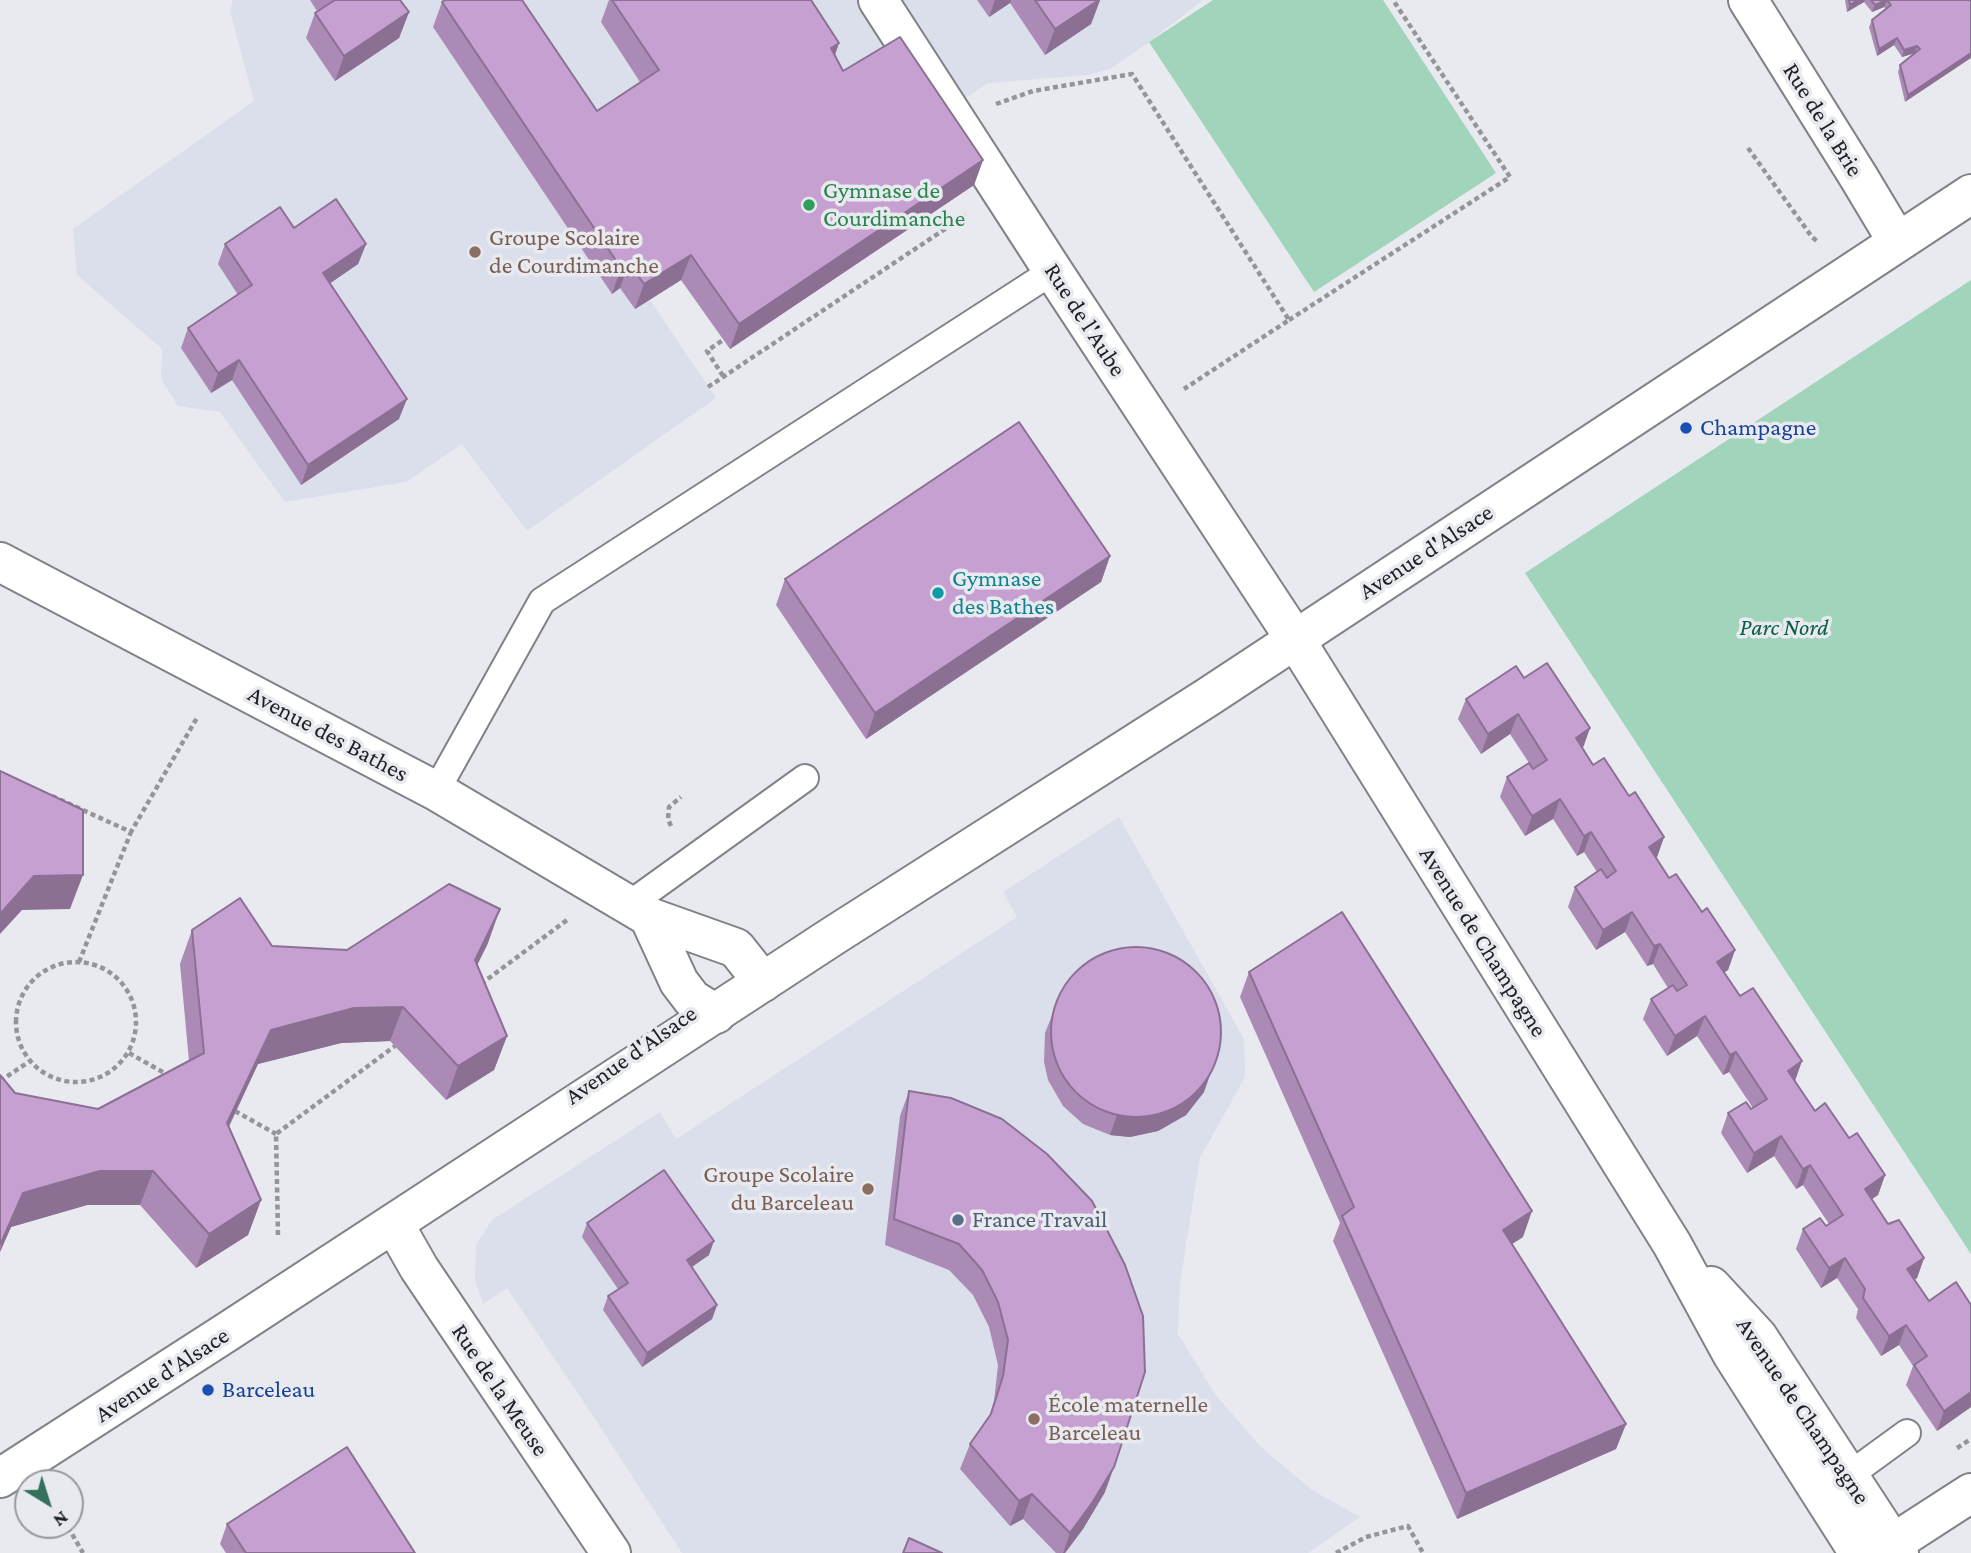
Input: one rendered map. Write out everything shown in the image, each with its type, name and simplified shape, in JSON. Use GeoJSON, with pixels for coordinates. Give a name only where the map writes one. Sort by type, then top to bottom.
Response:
{"type":"FeatureCollection","features":[{"type":"Feature","properties":{"kind":"street","name":"Rue de l'Aube"},"geometry":{"type":"LineString","coordinates":[[878,0],[1295,639]]}},
{"type":"Feature","properties":{"kind":"street","name":"Rue de la Brie"},"geometry":{"type":"LineString","coordinates":[[1748,0],[1896,241]]}},
{"type":"Feature","properties":{"kind":"street","name":"Avenue d'Alsace"},"geometry":{"type":"LineString","coordinates":[[0,1478],[394,1224],[757,976],[879,907],[1208,697],[1971,194]]}},
{"type":"Feature","properties":{"kind":"street","name":"Avenue des Bathes"},"geometry":{"type":"LineString","coordinates":[[0,562],[436,791],[640,911],[736,947],[757,976]]}},
{"type":"Feature","properties":{"kind":"street","name":"Avenue de Champagne"},"geometry":{"type":"LineString","coordinates":[[1295,639],[1672,1244],[1732,1354],[1882,1551]]}},
{"type":"Feature","properties":{"kind":"street"},"geometry":{"type":"LineString","coordinates":[[640,911],[680,982],[692,999],[708,1010]]}},
{"type":"Feature","properties":{"kind":"street","name":"Rue de la Meuse"},"geometry":{"type":"LineString","coordinates":[[394,1224],[419,1268],[611,1553]]}},
{"type":"Feature","properties":{"kind":"street","name":"Avenue de Champagne"},"geometry":{"type":"LineString","coordinates":[[1672,1244],[1758,1337],[1849,1476],[1882,1551]]}},
{"type":"Feature","properties":{"kind":"street"},"geometry":{"type":"LineString","coordinates":[[1882,1551],[1971,1493]]}},
{"type":"Feature","properties":{"kind":"lane"},"geometry":{"type":"LineString","coordinates":[[436,791],[542,601],[1053,271]]}},
{"type":"Feature","properties":{"kind":"lane"},"geometry":{"type":"LineString","coordinates":[[640,911],[805,778]]}},
{"type":"Feature","properties":{"kind":"lane"},"geometry":{"type":"LineString","coordinates":[[1849,1476],[1907,1433]]}},
{"type":"Feature","properties":{"kind":"path"},"geometry":{"type":"LineString","coordinates":[[1178,393],[1510,177],[1393,0]]}},
{"type":"Feature","properties":{"kind":"path"},"geometry":{"type":"LineString","coordinates":[[958,124],[984,108],[1033,91],[1132,74],[1289,320]]}},
{"type":"Feature","properties":{"kind":"path"},"geometry":{"type":"LineString","coordinates":[[1748,148],[1801,222]]}},
{"type":"Feature","properties":{"kind":"path"},"geometry":{"type":"LineString","coordinates":[[708,387],[1001,191]]}},
{"type":"Feature","properties":{"kind":"path"},"geometry":{"type":"LineString","coordinates":[[723,340],[707,351],[723,376]]}},
{"type":"Feature","properties":{"kind":"path"},"geometry":{"type":"LineString","coordinates":[[79,961],[131,832],[219,678]]}},
{"type":"Feature","properties":{"kind":"path"},"geometry":{"type":"LineString","coordinates":[[48,794],[131,832]]}},
{"type":"Feature","properties":{"kind":"path"},"geometry":{"type":"LineString","coordinates":[[675,834],[668,819],[669,807],[681,797]]}},
{"type":"Feature","properties":{"kind":"path"},"geometry":{"type":"LineString","coordinates":[[474,989],[571,917]]}},
{"type":"Feature","properties":{"kind":"path"},"geometry":{"type":"LineString","coordinates":[[79,961],[105,968],[121,981],[135,1006],[138,1027],[129,1053],[115,1069],[97,1080],[76,1084],[55,1080],[36,1069],[22,1052],[16,1032],[19,1001],[39,973],[58,964],[79,961]]}},
{"type":"Feature","properties":{"kind":"path"},"geometry":{"type":"LineString","coordinates":[[276,1134],[395,1046]]}},
{"type":"Feature","properties":{"kind":"path"},"geometry":{"type":"LineString","coordinates":[[129,1053],[171,1076]]}},
{"type":"Feature","properties":{"kind":"path"},"geometry":{"type":"LineString","coordinates":[[0,1081],[30,1061]]}},
{"type":"Feature","properties":{"kind":"path"},"geometry":{"type":"LineString","coordinates":[[235,1111],[276,1134]]}},
{"type":"Feature","properties":{"kind":"path"},"geometry":{"type":"LineString","coordinates":[[276,1134],[278,1235]]}},
{"type":"Feature","properties":{"kind":"path"},"geometry":{"type":"LineString","coordinates":[[1336,1553],[1366,1537],[1408,1525],[1423,1553]]}},
{"type":"Feature","properties":{"kind":"shaded area","name":"Groupe Scolaire de Courdimanche"},"geometry":{"type":"Polygon","coordinates":[[[233,0],[1203,0],[1110,69],[1088,75],[988,83],[931,121],[974,185],[730,349],[681,280],[650,300],[716,398],[527,531],[462,444],[406,482],[285,502],[220,412],[178,406],[161,379],[162,349],[77,275],[73,229],[254,101],[230,11],[233,0]]]}},
{"type":"Feature","properties":{"kind":"shaded area","name":"Groupe Scolaire du Barceleau"},"geometry":{"type":"Polygon","coordinates":[[[1119,817],[1244,1039],[1245,1077],[1200,1158],[1180,1283],[1178,1334],[1215,1394],[1261,1447],[1312,1490],[1360,1517],[1308,1553],[682,1553],[507,1288],[483,1304],[475,1280],[476,1245],[492,1220],[660,1112],[676,1139],[1017,917],[1003,892],[1119,817]]]}},
{"type":"Feature","properties":{"kind":"green space"},"geometry":{"type":"Polygon","coordinates":[[[1213,0],[1383,0],[1496,173],[1314,292],[1149,42],[1213,0]]]}},
{"type":"Feature","properties":{"kind":"green space","name":"Parc Nord"},"geometry":{"type":"Polygon","coordinates":[[[1971,280],[1971,1254],[1525,573],[1971,280]]]}},
{"type":"Feature","properties":{"kind":"building"},"geometry":{"type":"Polygon","coordinates":[[[335,0],[400,0],[409,12],[344,56],[315,13],[335,0]]]}},
{"type":"Feature","properties":{"kind":"building"},"geometry":{"type":"Polygon","coordinates":[[[522,0],[597,111],[659,70],[612,0],[811,0],[839,43],[831,48],[843,71],[900,37],[983,160],[739,324],[691,255],[644,284],[629,263],[621,268],[442,2],[522,0]]]}},
{"type":"Feature","properties":{"kind":"building"},"geometry":{"type":"Polygon","coordinates":[[[1035,0],[1099,0],[1055,29],[1035,0]]]}},
{"type":"Feature","properties":{"kind":"building"},"geometry":{"type":"Polygon","coordinates":[[[1871,0],[1887,0],[1875,5],[1871,0]]]}},
{"type":"Feature","properties":{"kind":"building"},"geometry":{"type":"Polygon","coordinates":[[[1887,0],[1970,0],[1971,53],[1908,95],[1900,65],[1920,49],[1917,46],[1904,50],[1897,38],[1879,49],[1872,20],[1891,5],[1887,0]]]}},
{"type":"Feature","properties":{"kind":"building"},"geometry":{"type":"Polygon","coordinates":[[[336,199],[366,244],[323,273],[407,399],[308,465],[239,360],[218,373],[188,328],[252,285],[225,244],[280,207],[294,228],[336,199]]]}},
{"type":"Feature","properties":{"kind":"building","name":"Gymnase des Bathes"},"geometry":{"type":"Polygon","coordinates":[[[1019,422],[1110,556],[875,713],[785,579],[1019,422]]]}},
{"type":"Feature","properties":{"kind":"building"},"geometry":{"type":"Polygon","coordinates":[[[1547,663],[1590,728],[1576,738],[1593,765],[1604,758],[1629,796],[1635,792],[1664,837],[1649,847],[1669,878],[1676,874],[1702,912],[1707,908],[1735,950],[1717,962],[1740,996],[1753,988],[1802,1061],[1788,1071],[1815,1111],[1825,1103],[1849,1138],[1857,1133],[1885,1175],[1865,1189],[1888,1224],[1899,1220],[1924,1258],[1907,1269],[1929,1301],[1956,1282],[1971,1305],[1971,1392],[1944,1411],[1914,1365],[1927,1356],[1906,1325],[1889,1336],[1863,1298],[1865,1289],[1845,1258],[1829,1268],[1803,1229],[1820,1218],[1826,1226],[1843,1215],[1810,1165],[1803,1169],[1781,1136],[1754,1153],[1728,1113],[1746,1102],[1751,1109],[1767,1099],[1736,1052],[1730,1055],[1705,1016],[1675,1036],[1651,999],[1673,985],[1677,991],[1687,985],[1660,944],[1654,946],[1632,912],[1603,930],[1575,887],[1601,869],[1607,878],[1616,871],[1591,832],[1584,836],[1560,799],[1532,816],[1507,777],[1529,763],[1533,769],[1547,760],[1518,714],[1488,734],[1466,699],[1516,666],[1524,678],[1547,663]]]}},
{"type":"Feature","properties":{"kind":"building"},"geometry":{"type":"Polygon","coordinates":[[[0,771],[83,810],[83,875],[34,876],[0,914],[0,771]]]}},
{"type":"Feature","properties":{"kind":"building"},"geometry":{"type":"Polygon","coordinates":[[[449,884],[500,909],[475,960],[507,1036],[458,1066],[403,1007],[354,1008],[271,1030],[227,1123],[261,1200],[209,1234],[153,1171],[100,1171],[23,1193],[0,1243],[0,1075],[15,1093],[98,1109],[204,1053],[192,930],[240,898],[272,946],[347,950],[449,884]]]}},
{"type":"Feature","properties":{"kind":"building"},"geometry":{"type":"Polygon","coordinates":[[[1342,912],[1532,1211],[1503,1230],[1626,1424],[1466,1493],[1342,1216],[1354,1207],[1249,972],[1342,912]]]}},
{"type":"Feature","properties":{"kind":"building"},"geometry":{"type":"Polygon","coordinates":[[[1136,947],[1168,954],[1196,972],[1214,1000],[1221,1032],[1214,1064],[1196,1092],[1168,1110],[1136,1117],[1104,1110],[1076,1092],[1058,1064],[1051,1032],[1058,1000],[1076,972],[1104,954],[1136,947]]]}},
{"type":"Feature","properties":{"kind":"building"},"geometry":{"type":"Polygon","coordinates":[[[909,1091],[951,1098],[1002,1119],[1047,1154],[1092,1201],[1125,1265],[1143,1316],[1145,1372],[1114,1467],[1070,1533],[1032,1494],[1019,1501],[970,1444],[991,1414],[1003,1376],[1008,1340],[998,1302],[982,1270],[959,1244],[894,1219],[909,1091]]]}},
{"type":"Feature","properties":{"kind":"building"},"geometry":{"type":"Polygon","coordinates":[[[664,1170],[714,1241],[687,1260],[717,1305],[647,1353],[608,1296],[628,1283],[587,1223],[664,1170]]]}},
{"type":"Feature","properties":{"kind":"building"},"geometry":{"type":"Polygon","coordinates":[[[347,1447],[415,1553],[246,1553],[227,1524],[347,1447]]]}},
{"type":"Feature","properties":{"kind":"building"},"geometry":{"type":"Polygon","coordinates":[[[909,1538],[942,1553],[903,1553],[909,1538]]]}},
{"type":"Feature","properties":{"kind":"place","name":"Gymnase de Courdimanche"},"geometry":{"type":"Point","coordinates":[809,205]}},
{"type":"Feature","properties":{"kind":"place","name":"Groupe Scolaire de Courdimanche"},"geometry":{"type":"Point","coordinates":[475,252]}},
{"type":"Feature","properties":{"kind":"place","name":"Champagne"},"geometry":{"type":"Point","coordinates":[1686,428]}},
{"type":"Feature","properties":{"kind":"place","name":"Gymnase des Bathes"},"geometry":{"type":"Point","coordinates":[938,593]}},
{"type":"Feature","properties":{"kind":"place","name":"Groupe Scolaire du Barceleau"},"geometry":{"type":"Point","coordinates":[868,1189]}},
{"type":"Feature","properties":{"kind":"place","name":"France Travail"},"geometry":{"type":"Point","coordinates":[958,1220]}},
{"type":"Feature","properties":{"kind":"place","name":"Barceleau"},"geometry":{"type":"Point","coordinates":[208,1390]}},
{"type":"Feature","properties":{"kind":"place","name":"École maternelle Barceleau"},"geometry":{"type":"Point","coordinates":[1034,1419]}}]}
